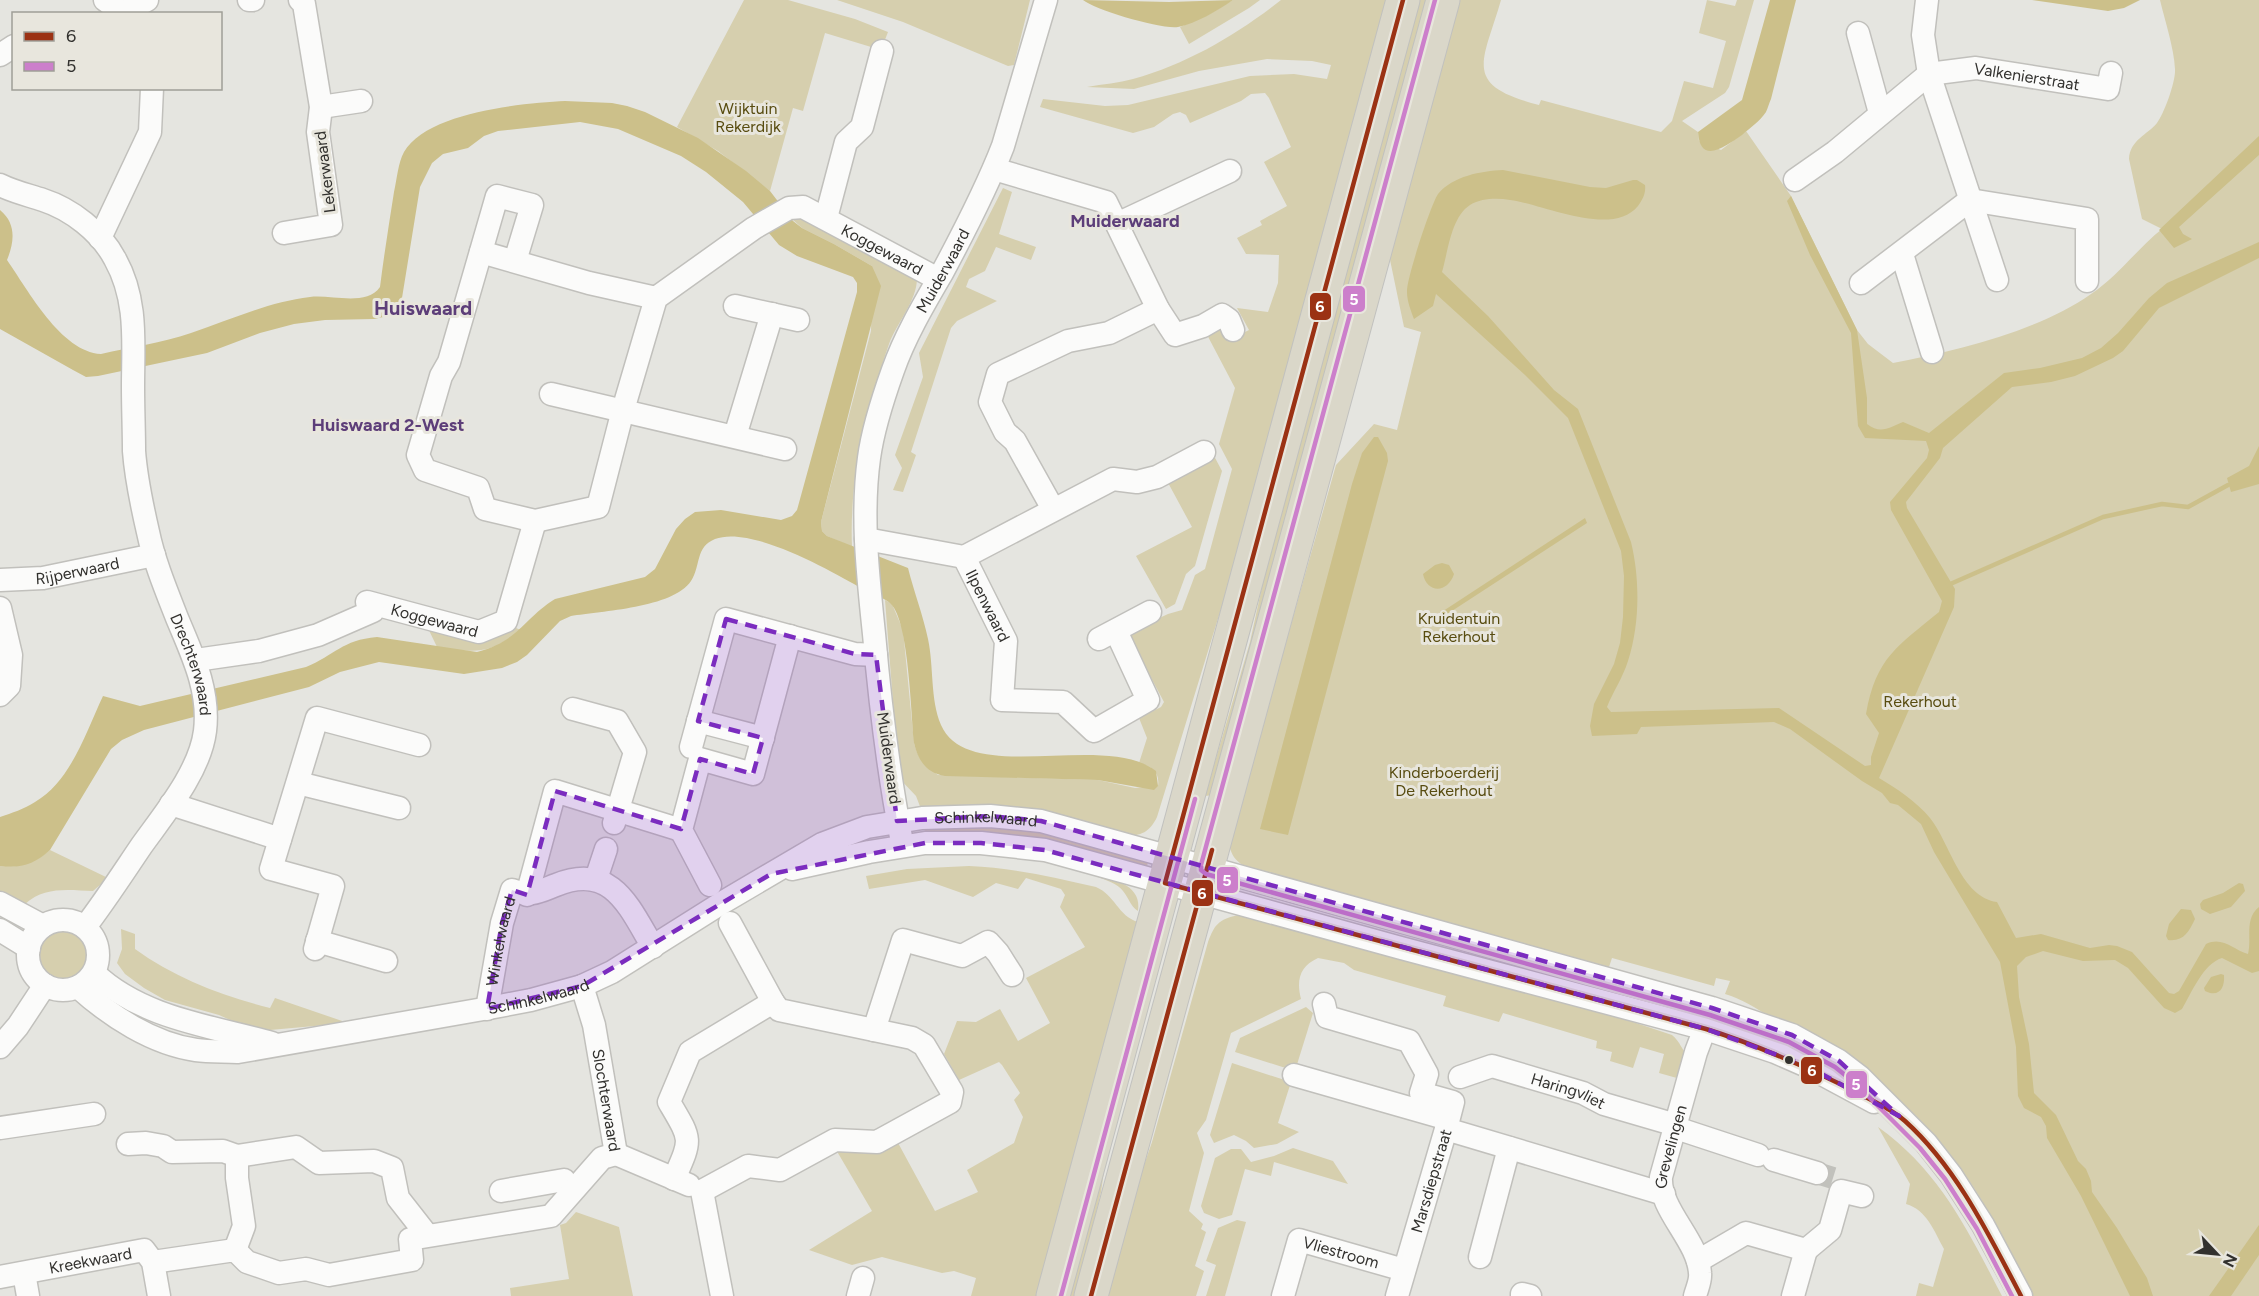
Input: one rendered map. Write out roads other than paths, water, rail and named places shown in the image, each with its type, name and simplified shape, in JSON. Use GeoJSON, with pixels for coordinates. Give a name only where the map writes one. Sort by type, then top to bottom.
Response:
{"type":"FeatureCollection","features":[{"type":"Feature","properties":{"kind":"highway"},"geometry":{"type":"LineString","coordinates":[[1053,1296],[1403,0]]}},
{"type":"Feature","properties":{"kind":"highway"},"geometry":{"type":"LineString","coordinates":[[1091,1296],[1204,880],[1330,457],[1374,250],[1443,0]]}},
{"type":"Feature","properties":{"kind":"highway"},"geometry":{"type":"LineString","coordinates":[[1374,250],[1382,291]]}},
{"type":"Feature","properties":{"kind":"street"},"geometry":{"type":"LineString","coordinates":[[117,9],[147,0]]}},
{"type":"Feature","properties":{"kind":"street","name":"Lekerwaard"},"geometry":{"type":"LineString","coordinates":[[284,233],[331,225],[318,132],[321,107],[304,4],[300,0]]}},
{"type":"Feature","properties":{"kind":"street","name":"Muiderwaard"},"geometry":{"type":"LineString","coordinates":[[903,847],[889,772],[870,597],[866,544],[869,459],[877,422],[893,369],[918,315],[968,226],[994,169],[1047,0]]}},
{"type":"Feature","properties":{"kind":"street"},"geometry":{"type":"LineString","coordinates":[[1927,0],[1923,35],[1929,74],[1996,280]]}},
{"type":"Feature","properties":{"kind":"street"},"geometry":{"type":"LineString","coordinates":[[1858,33],[1880,114]]}},
{"type":"Feature","properties":{"kind":"street","name":"Koggewaard"},"geometry":{"type":"LineString","coordinates":[[826,218],[846,142],[862,127],[882,51]]}},
{"type":"Feature","properties":{"kind":"street","name":"Valkenierstraat"},"geometry":{"type":"LineString","coordinates":[[1929,74],[1976,68],[2108,89],[2111,73]]}},
{"type":"Feature","properties":{"kind":"street"},"geometry":{"type":"LineString","coordinates":[[1795,180],[1834,152],[1929,74]]}},
{"type":"Feature","properties":{"kind":"street"},"geometry":{"type":"LineString","coordinates":[[0,185],[45,200],[67,211],[100,238],[150,132],[152,90]]}},
{"type":"Feature","properties":{"kind":"street","name":"Lekerwaard"},"geometry":{"type":"LineString","coordinates":[[321,107],[360,101]]}},
{"type":"Feature","properties":{"kind":"street"},"geometry":{"type":"LineString","coordinates":[[994,169],[1106,202],[1158,309],[1175,335],[1203,326],[1222,315],[1229,320],[1233,330]]}},
{"type":"Feature","properties":{"kind":"street"},"geometry":{"type":"LineString","coordinates":[[1117,224],[1230,171]]}},
{"type":"Feature","properties":{"kind":"street"},"geometry":{"type":"LineString","coordinates":[[481,252],[589,283],[656,298],[623,410],[598,507],[535,521],[485,508],[478,488],[425,470],[418,455],[441,376],[449,362],[497,196],[532,205],[515,261]]}},
{"type":"Feature","properties":{"kind":"street"},"geometry":{"type":"LineString","coordinates":[[1862,283],[1970,200],[2086,219],[2087,280]]}},
{"type":"Feature","properties":{"kind":"street","name":"Koggewaard"},"geometry":{"type":"LineString","coordinates":[[656,298],[754,228],[789,208],[803,207],[938,279]]}},
{"type":"Feature","properties":{"kind":"street","name":"Drechterwaard"},"geometry":{"type":"LineString","coordinates":[[85,927],[171,804],[199,754],[206,729],[203,687],[196,660],[154,555],[135,454],[132,301],[115,257],[100,238]]}},
{"type":"Feature","properties":{"kind":"street"},"geometry":{"type":"LineString","coordinates":[[1902,254],[1932,352]]}},
{"type":"Feature","properties":{"kind":"street"},"geometry":{"type":"LineString","coordinates":[[735,306],[798,320]]}},
{"type":"Feature","properties":{"kind":"street"},"geometry":{"type":"LineString","coordinates":[[1053,509],[1015,441],[1005,432],[990,402],[999,374],[1068,341],[1109,333],[1158,309]]}},
{"type":"Feature","properties":{"kind":"street"},"geometry":{"type":"LineString","coordinates":[[735,436],[772,314]]}},
{"type":"Feature","properties":{"kind":"street"},"geometry":{"type":"LineString","coordinates":[[551,394],[785,449]]}},
{"type":"Feature","properties":{"kind":"street","name":"Ilpenwaard"},"geometry":{"type":"LineString","coordinates":[[866,544],[964,557],[1113,479],[1137,482],[1157,477],[1204,452]]}},
{"type":"Feature","properties":{"kind":"street","name":"Koggewaard"},"geometry":{"type":"LineString","coordinates":[[196,660],[269,649],[318,635],[370,606],[441,621],[478,632],[506,621],[535,521]]}},
{"type":"Feature","properties":{"kind":"street","name":"Rijperwaard"},"geometry":{"type":"LineString","coordinates":[[0,580],[43,578],[154,555]]}},
{"type":"Feature","properties":{"kind":"street","name":"Ilpenwaard"},"geometry":{"type":"LineString","coordinates":[[964,557],[1006,641],[1002,700],[1063,702],[1094,731],[1148,700],[1108,635],[1150,612]]}},
{"type":"Feature","properties":{"kind":"street"},"geometry":{"type":"LineString","coordinates":[[0,608],[11,655],[9,686],[0,695]]}},
{"type":"Feature","properties":{"kind":"street"},"geometry":{"type":"LineString","coordinates":[[710,885],[681,830],[696,761],[698,721],[726,619],[855,654],[876,655]]}},
{"type":"Feature","properties":{"kind":"street"},"geometry":{"type":"LineString","coordinates":[[422,635],[441,621]]}},
{"type":"Feature","properties":{"kind":"street"},"geometry":{"type":"LineString","coordinates":[[696,761],[753,774],[790,636]]}},
{"type":"Feature","properties":{"kind":"street"},"geometry":{"type":"LineString","coordinates":[[573,709],[617,721],[635,752],[615,817]]}},
{"type":"Feature","properties":{"kind":"street"},"geometry":{"type":"LineString","coordinates":[[386,961],[316,945],[333,886],[272,869],[317,718],[419,745]]}},
{"type":"Feature","properties":{"kind":"street"},"geometry":{"type":"LineString","coordinates":[[698,721],[762,738]]}},
{"type":"Feature","properties":{"kind":"street"},"geometry":{"type":"LineString","coordinates":[[298,783],[399,808]]}},
{"type":"Feature","properties":{"kind":"street","name":"Winkelwaard"},"geometry":{"type":"LineString","coordinates":[[527,896],[555,791],[615,817],[681,830]]}},
{"type":"Feature","properties":{"kind":"street"},"geometry":{"type":"LineString","coordinates":[[171,804],[280,839]]}},
{"type":"Feature","properties":{"kind":"street","name":"Schinkelwaard"},"geometry":{"type":"LineString","coordinates":[[86,980],[95,1002],[131,1026],[182,1047],[238,1052],[487,1009],[582,986],[612,972],[822,844],[867,827],[897,821],[955,817],[1018,818],[1041,821],[1168,870]]}},
{"type":"Feature","properties":{"kind":"street","name":"Schinkelwaard"},"geometry":{"type":"LineString","coordinates":[[771,874],[869,852],[925,843],[1021,846],[1168,870]]}},
{"type":"Feature","properties":{"kind":"street"},"geometry":{"type":"LineString","coordinates":[[606,849],[596,879],[613,888],[626,903],[653,947]]}},
{"type":"Feature","properties":{"kind":"street"},"geometry":{"type":"LineString","coordinates":[[1168,870],[1709,1018],[1792,1035],[1839,1061],[1860,1077],[1936,1155],[1971,1204],[2021,1296]]}},
{"type":"Feature","properties":{"kind":"street","name":"Winkelwaard"},"geometry":{"type":"LineString","coordinates":[[487,1009],[502,924],[512,890],[527,896],[576,879],[596,879]]}},
{"type":"Feature","properties":{"kind":"street"},"geometry":{"type":"LineString","coordinates":[[0,903],[43,927]]}},
{"type":"Feature","properties":{"kind":"street"},"geometry":{"type":"LineString","coordinates":[[64,920],[85,927],[94,939],[97,964],[86,980],[66,990],[54,989],[38,980],[28,957],[32,940],[43,927],[64,920]]}},
{"type":"Feature","properties":{"kind":"street"},"geometry":{"type":"LineString","coordinates":[[702,1191],[748,1166],[780,1170],[835,1140],[877,1142],[950,1102],[952,1092],[924,1045],[912,1038],[779,1010],[730,924]]}},
{"type":"Feature","properties":{"kind":"street"},"geometry":{"type":"LineString","coordinates":[[0,930],[29,948]]}},
{"type":"Feature","properties":{"kind":"street"},"geometry":{"type":"LineString","coordinates":[[874,1030],[903,940],[962,956],[988,942],[1012,975]]}},
{"type":"Feature","properties":{"kind":"street"},"geometry":{"type":"LineString","coordinates":[[0,1047],[18,1026],[45,985]]}},
{"type":"Feature","properties":{"kind":"street","name":"Slochterwaard"},"geometry":{"type":"LineString","coordinates":[[427,1235],[551,1216],[602,1158],[616,1154],[594,1026],[582,986]]}},
{"type":"Feature","properties":{"kind":"street"},"geometry":{"type":"LineString","coordinates":[[675,1179],[688,1148],[687,1132],[669,1102],[690,1052],[773,1002]]}},
{"type":"Feature","properties":{"kind":"street"},"geometry":{"type":"LineString","coordinates":[[1294,1075],[1447,1124],[1453,1102],[1421,1093],[1427,1074],[1409,1041],[1327,1017],[1324,1004]]}},
{"type":"Feature","properties":{"kind":"street","name":"Grevelingen"},"geometry":{"type":"LineString","coordinates":[[1698,1262],[1664,1194],[1660,1176],[1696,1052],[1709,1018]]}},
{"type":"Feature","properties":{"kind":"street","name":"Haringvliet"},"geometry":{"type":"LineString","coordinates":[[1460,1077],[1492,1066],[1583,1093],[1604,1104],[1759,1155],[1838,1185],[1830,1230],[1806,1250]]}},
{"type":"Feature","properties":{"kind":"street"},"geometry":{"type":"LineString","coordinates":[[0,1128],[94,1113]]}},
{"type":"Feature","properties":{"kind":"street","name":"Marsdiepstraat"},"geometry":{"type":"LineString","coordinates":[[1397,1296],[1447,1124],[1509,1148],[1664,1194]]}},
{"type":"Feature","properties":{"kind":"street"},"geometry":{"type":"LineString","coordinates":[[131,1145],[147,1143],[163,1146],[172,1152],[214,1151],[237,1156],[296,1147],[319,1163],[374,1161],[392,1168],[398,1198],[427,1235],[411,1239],[412,1260],[329,1275],[306,1269],[279,1273],[247,1262],[235,1250]]}},
{"type":"Feature","properties":{"kind":"street"},"geometry":{"type":"LineString","coordinates":[[1480,1257],[1509,1148]]}},
{"type":"Feature","properties":{"kind":"street"},"geometry":{"type":"LineString","coordinates":[[616,1154],[702,1191]]}},
{"type":"Feature","properties":{"kind":"street"},"geometry":{"type":"LineString","coordinates":[[235,1250],[244,1226],[237,1178],[237,1156]]}},
{"type":"Feature","properties":{"kind":"street"},"geometry":{"type":"LineString","coordinates":[[508,1223],[500,1182],[564,1180]]}},
{"type":"Feature","properties":{"kind":"street"},"geometry":{"type":"LineString","coordinates":[[702,1191],[722,1296]]}},
{"type":"Feature","properties":{"kind":"street"},"geometry":{"type":"LineString","coordinates":[[1695,1296],[1700,1277],[1698,1262],[1746,1233],[1806,1250],[1793,1296]]}},
{"type":"Feature","properties":{"kind":"street","name":"Vliestroom"},"geometry":{"type":"LineString","coordinates":[[1283,1296],[1299,1240],[1404,1270]]}},
{"type":"Feature","properties":{"kind":"street","name":"Kreekwaard"},"geometry":{"type":"LineString","coordinates":[[0,1277],[144,1250],[153,1262],[159,1296]]}},
{"type":"Feature","properties":{"kind":"street"},"geometry":{"type":"LineString","coordinates":[[153,1262],[235,1250]]}},
{"type":"Feature","properties":{"kind":"street"},"geometry":{"type":"LineString","coordinates":[[24,1273],[28,1296]]}},
{"type":"Feature","properties":{"kind":"street"},"geometry":{"type":"LineString","coordinates":[[1522,1296],[1522,1294],[1530,1296]]}},
{"type":"Feature","properties":{"kind":"waterway"},"geometry":{"type":"LineString","coordinates":[[1948,585],[2103,517],[2162,504],[2188,507],[2228,485]]}},
{"type":"Feature","properties":{"kind":"tunnel"},"geometry":{"type":"LineString","coordinates":[[1817,1173],[1833,1178]]}},
{"type":"Feature","properties":{"kind":"district","name":"Muiderwaard"},"geometry":{"type":"Point","coordinates":[1125,221]}},
{"type":"Feature","properties":{"kind":"district","name":"Huiswaard"},"geometry":{"type":"Point","coordinates":[423,308]}},
{"type":"Feature","properties":{"kind":"district","name":"Huiswaard 2-West"},"geometry":{"type":"Point","coordinates":[388,425]}},
{"type":"Feature","properties":{"kind":"park label","name":"Wijktuin Rekerdijk"},"geometry":{"type":"Point","coordinates":[748,117]}},
{"type":"Feature","properties":{"kind":"park label","name":"Kruidentuin Rekerhout"},"geometry":{"type":"Point","coordinates":[1459,627]}},
{"type":"Feature","properties":{"kind":"park label","name":"Rekerhout"},"geometry":{"type":"Point","coordinates":[1920,701]}},
{"type":"Feature","properties":{"kind":"park label","name":"Kinderboerderij De Rekerhout"},"geometry":{"type":"Point","coordinates":[1444,781]}}]}
